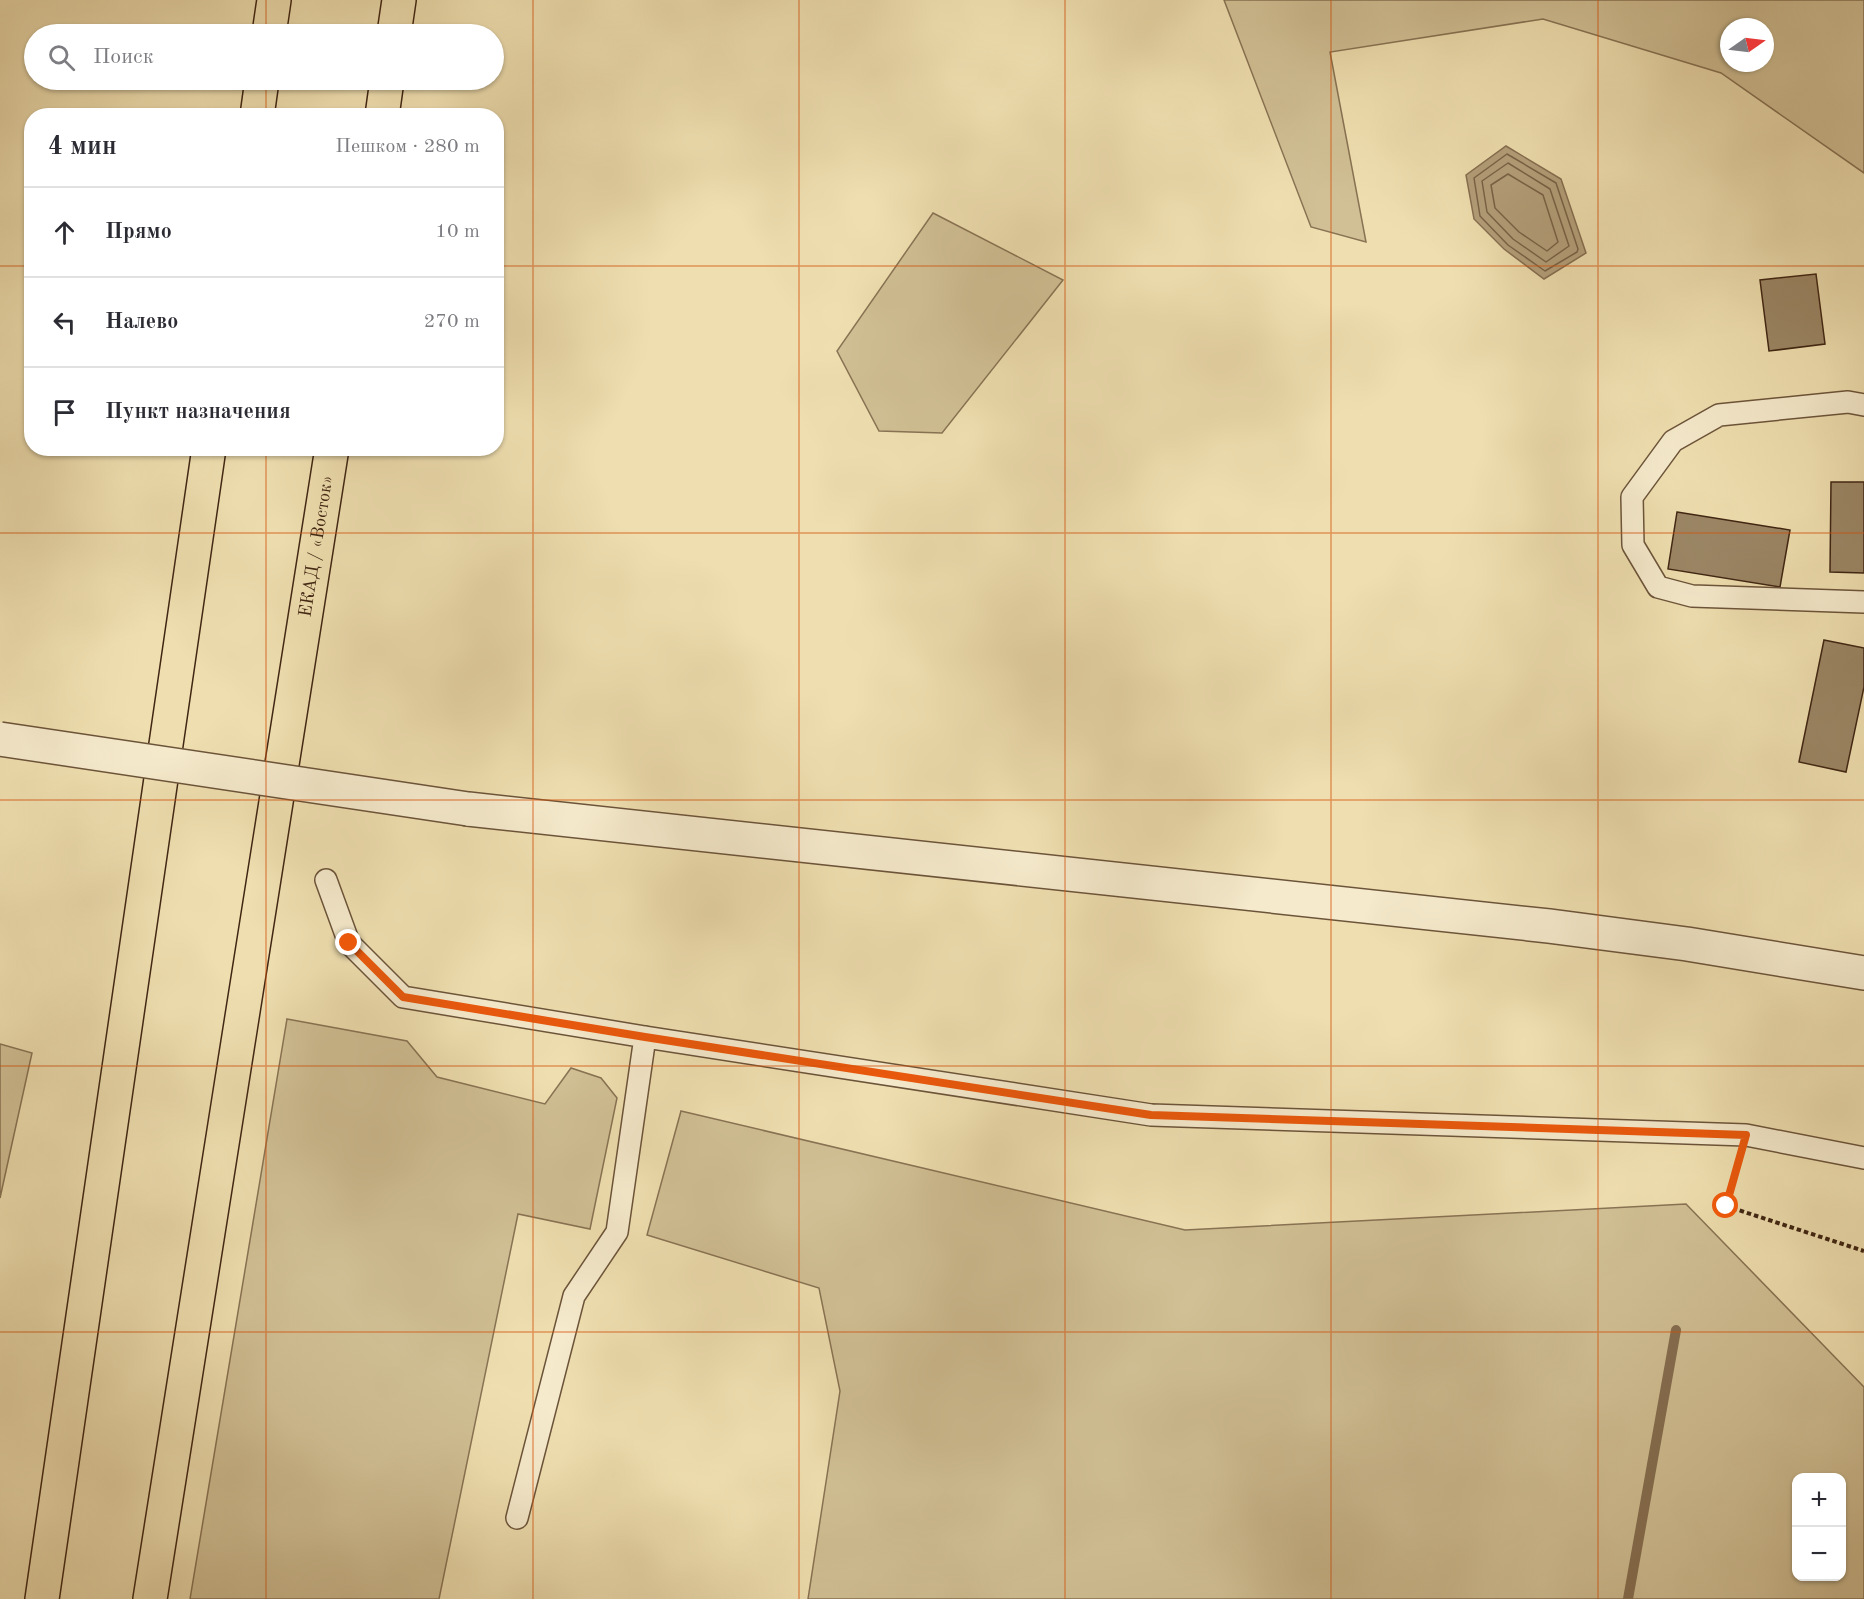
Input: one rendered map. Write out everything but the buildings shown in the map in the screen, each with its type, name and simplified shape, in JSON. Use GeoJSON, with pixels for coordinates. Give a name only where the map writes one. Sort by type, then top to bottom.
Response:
{"type":"FeatureCollection","features":[{"type":"Feature","properties":{"kind":"highway"},"geometry":{"type":"LineString","coordinates":[[270,24],[274,0]]}},
{"type":"Feature","properties":{"kind":"highway"},"geometry":{"type":"LineString","coordinates":[[395,24],[399,0]]}},
{"type":"Feature","properties":{"kind":"highway"},"geometry":{"type":"LineString","coordinates":[[258,108],[261,90]]}},
{"type":"Feature","properties":{"kind":"highway"},"geometry":{"type":"LineString","coordinates":[[383,108],[386,90]]}},
{"type":"Feature","properties":{"kind":"highway"},"geometry":{"type":"LineString","coordinates":[[42,1599],[208,456]]}},
{"type":"Feature","properties":{"kind":"highway","name":"ЕКАД / «Восток»"},"geometry":{"type":"LineString","coordinates":[[150,1599],[303,644],[331,456]]}},
{"type":"Feature","properties":{"kind":"street"},"geometry":{"type":"LineString","coordinates":[[0,739],[468,808],[1549,926],[1687,944],[1864,973]]}},
{"type":"Feature","properties":{"kind":"lane"},"geometry":{"type":"LineString","coordinates":[[1864,405],[1848,402],[1719,415],[1673,441],[1632,497],[1633,545],[1659,587],[1692,596],[1864,602]]}},
{"type":"Feature","properties":{"kind":"lane"},"geometry":{"type":"LineString","coordinates":[[326,880],[349,943],[403,997],[645,1037],[1151,1115],[1746,1135],[1864,1158]]}},
{"type":"Feature","properties":{"kind":"lane"},"geometry":{"type":"LineString","coordinates":[[517,1518],[574,1296],[617,1232],[645,1037]]}},
{"type":"Feature","properties":{"kind":"path"},"geometry":{"type":"LineString","coordinates":[[1746,1135],[1726,1206],[1864,1251]]}},
{"type":"Feature","properties":{"kind":"shaded area"},"geometry":{"type":"Polygon","coordinates":[[[1224,0],[1864,0],[1864,173],[1721,73],[1543,19],[1330,52],[1366,242],[1311,227],[1224,0]]]}},
{"type":"Feature","properties":{"kind":"shaded area"},"geometry":{"type":"Polygon","coordinates":[[[933,213],[1063,280],[942,433],[879,431],[837,351],[933,213]]]}},
{"type":"Feature","properties":{"kind":"shaded area"},"geometry":{"type":"Polygon","coordinates":[[[287,1019],[407,1041],[437,1077],[545,1104],[571,1068],[601,1078],[617,1098],[590,1229],[518,1214],[439,1599],[190,1599],[287,1019]]]}},
{"type":"Feature","properties":{"kind":"shaded area"},"geometry":{"type":"Polygon","coordinates":[[[0,1044],[32,1053],[0,1198],[0,1044]]]}},
{"type":"Feature","properties":{"kind":"shaded area"},"geometry":{"type":"Polygon","coordinates":[[[681,1111],[1185,1230],[1686,1204],[1864,1387],[1864,1599],[808,1599],[840,1391],[819,1288],[647,1235],[681,1111]]]}},
{"type":"Feature","properties":{"kind":"water"},"geometry":{"type":"Polygon","coordinates":[[[1506,146],[1561,179],[1586,253],[1544,279],[1504,249],[1474,219],[1466,175],[1506,146]]]}},
{"type":"Feature","properties":{"kind":"waterway"},"geometry":{"type":"LineString","coordinates":[[1628,1599],[1676,1330]]}},
{"type":"Feature","properties":{"kind":"route"},"geometry":{"type":"LineString","coordinates":[[349,943],[403,997],[645,1037],[1151,1115],[1746,1135],[1726,1206]]}}]}
